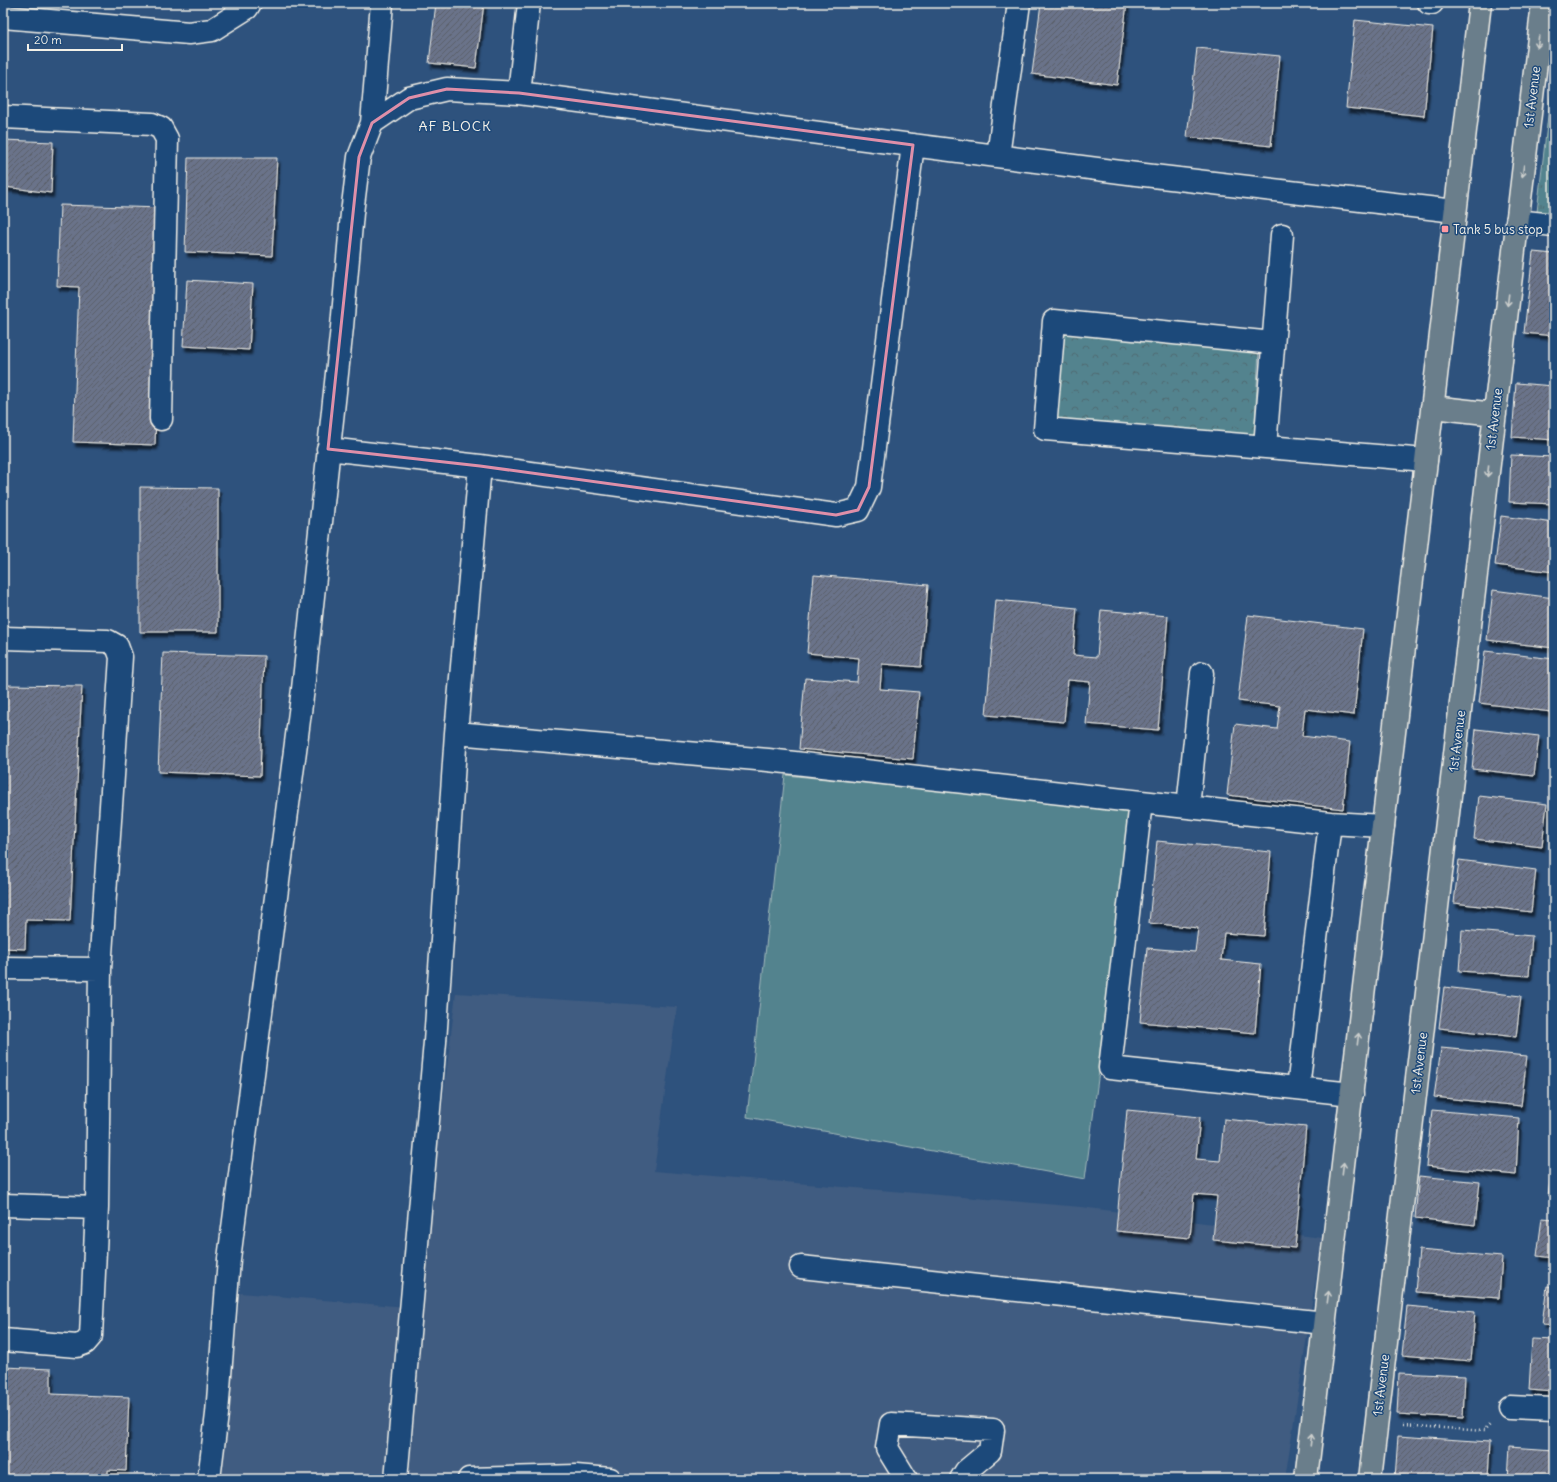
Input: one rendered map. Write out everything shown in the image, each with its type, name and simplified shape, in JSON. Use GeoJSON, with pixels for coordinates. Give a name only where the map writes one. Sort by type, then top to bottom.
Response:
{"type":"FeatureCollection","features":[{"type":"Feature","properties":{"kind":"main road"},"geometry":{"type":"LineString","coordinates":[[1306,1479],[1480,3]]}},
{"type":"Feature","properties":{"kind":"main road","name":"1st Avenue"},"geometry":{"type":"LineString","coordinates":[[1370,1479],[1543,3]]}},
{"type":"Feature","properties":{"kind":"main road"},"geometry":{"type":"LineString","coordinates":[[1432,407],[1495,414]]}},
{"type":"Feature","properties":{"kind":"street"},"geometry":{"type":"LineString","coordinates":[[3,18],[189,33],[212,30],[247,8],[250,3]]}},
{"type":"Feature","properties":{"kind":"street"},"geometry":{"type":"LineString","coordinates":[[209,1479],[217,1414],[230,1259],[303,688],[342,327],[352,213],[359,157],[372,123],[382,3]]}},
{"type":"Feature","properties":{"kind":"street"},"geometry":{"type":"LineString","coordinates":[[519,93],[529,3]]}},
{"type":"Feature","properties":{"kind":"street"},"geometry":{"type":"LineString","coordinates":[[998,156],[1019,3]]}},
{"type":"Feature","properties":{"kind":"street"},"geometry":{"type":"LineString","coordinates":[[372,123],[408,98],[447,89],[519,93],[998,156],[1455,211]]}},
{"type":"Feature","properties":{"kind":"street"},"geometry":{"type":"LineString","coordinates":[[3,117],[152,124],[161,128],[167,139],[161,419]]}},
{"type":"Feature","properties":{"kind":"street"},"geometry":{"type":"LineString","coordinates":[[328,449],[480,466],[836,515],[858,510],[868,487],[913,145]]}},
{"type":"Feature","properties":{"kind":"street"},"geometry":{"type":"LineString","coordinates":[[1517,221],[1554,225]]}},
{"type":"Feature","properties":{"kind":"street"},"geometry":{"type":"LineString","coordinates":[[1265,447],[1272,343],[1282,234]]}},
{"type":"Feature","properties":{"kind":"street"},"geometry":{"type":"LineString","coordinates":[[1272,343],[1054,321],[1045,429],[1426,460]]}},
{"type":"Feature","properties":{"kind":"street"},"geometry":{"type":"LineString","coordinates":[[396,1479],[435,1042],[456,733],[480,466]]}},
{"type":"Feature","properties":{"kind":"street"},"geometry":{"type":"LineString","coordinates":[[3,638],[108,641],[117,646],[121,657],[100,969],[97,1208],[91,1336],[85,1343],[76,1346],[3,1340]]}},
{"type":"Feature","properties":{"kind":"street"},"geometry":{"type":"LineString","coordinates":[[1188,807],[1202,673]]}},
{"type":"Feature","properties":{"kind":"street"},"geometry":{"type":"LineString","coordinates":[[456,733],[768,760],[1330,823],[1383,826]]}},
{"type":"Feature","properties":{"kind":"street"},"geometry":{"type":"LineString","coordinates":[[1141,802],[1110,1068],[1352,1094]]}},
{"type":"Feature","properties":{"kind":"street"},"geometry":{"type":"LineString","coordinates":[[1298,1088],[1330,823]]}},
{"type":"Feature","properties":{"kind":"street"},"geometry":{"type":"LineString","coordinates":[[3,968],[100,969]]}},
{"type":"Feature","properties":{"kind":"street"},"geometry":{"type":"LineString","coordinates":[[3,1205],[97,1208]]}},
{"type":"Feature","properties":{"kind":"street"},"geometry":{"type":"LineString","coordinates":[[801,1268],[1325,1323]]}},
{"type":"Feature","properties":{"kind":"street"},"geometry":{"type":"LineString","coordinates":[[1510,1407],[1554,1409]]}},
{"type":"Feature","properties":{"kind":"street"},"geometry":{"type":"LineString","coordinates":[[906,1479],[887,1448],[891,1424],[993,1430],[990,1451],[966,1471],[961,1479]]}},
{"type":"Feature","properties":{"kind":"street"},"geometry":{"type":"LineString","coordinates":[[469,1479],[576,1476],[610,1479]]}},
{"type":"Feature","properties":{"kind":"path"},"geometry":{"type":"LineString","coordinates":[[1377,1424],[1484,1431],[1510,1407]]}},
{"type":"Feature","properties":{"kind":"highlighted area"},"geometry":{"type":"Polygon","coordinates":[[[447,89],[519,93],[913,145],[869,487],[858,510],[836,515],[480,466],[328,449],[359,157],[372,123],[409,98],[447,89]]]}},
{"type":"Feature","properties":{"kind":"shaded area"},"geometry":{"type":"Polygon","coordinates":[[[456,993],[677,1007],[654,1171],[1081,1207],[1322,1238],[1285,1479],[222,1479],[240,1293],[418,1308],[456,993]]]}},
{"type":"Feature","properties":{"kind":"green space"},"geometry":{"type":"Polygon","coordinates":[[[1554,63],[1554,214],[1537,212],[1554,63]]]}},
{"type":"Feature","properties":{"kind":"green space"},"geometry":{"type":"Polygon","coordinates":[[[1062,332],[1259,350],[1254,439],[1055,420],[1062,332]]]}},
{"type":"Feature","properties":{"kind":"green space"},"geometry":{"type":"Polygon","coordinates":[[[785,775],[1133,809],[1085,1179],[747,1117],[785,775]]]}},
{"type":"Feature","properties":{"kind":"building"},"geometry":{"type":"Polygon","coordinates":[[[436,3],[484,3],[476,68],[429,63],[436,3]]]}},
{"type":"Feature","properties":{"kind":"building"},"geometry":{"type":"Polygon","coordinates":[[[1041,3],[1127,3],[1117,85],[1032,74],[1041,3]]]}},
{"type":"Feature","properties":{"kind":"building"},"geometry":{"type":"Polygon","coordinates":[[[1355,20],[1433,28],[1424,116],[1346,108],[1355,20]]]}},
{"type":"Feature","properties":{"kind":"building"},"geometry":{"type":"Polygon","coordinates":[[[1197,48],[1280,56],[1271,146],[1187,137],[1197,48]]]}},
{"type":"Feature","properties":{"kind":"building"},"geometry":{"type":"Polygon","coordinates":[[[3,140],[53,142],[51,193],[5,187],[3,230],[3,140]]]}},
{"type":"Feature","properties":{"kind":"building"},"geometry":{"type":"Polygon","coordinates":[[[188,158],[277,158],[272,256],[185,252],[188,158]]]}},
{"type":"Feature","properties":{"kind":"building"},"geometry":{"type":"Polygon","coordinates":[[[60,205],[163,208],[155,445],[73,442],[79,287],[57,286],[60,205]]]}},
{"type":"Feature","properties":{"kind":"building"},"geometry":{"type":"Polygon","coordinates":[[[1533,252],[1554,254],[1554,336],[1524,333],[1533,252]]]}},
{"type":"Feature","properties":{"kind":"building"},"geometry":{"type":"Polygon","coordinates":[[[187,280],[253,284],[249,350],[183,346],[187,280]]]}},
{"type":"Feature","properties":{"kind":"building"},"geometry":{"type":"Polygon","coordinates":[[[1516,383],[1554,386],[1554,440],[1512,437],[1516,383]]]}},
{"type":"Feature","properties":{"kind":"building"},"geometry":{"type":"Polygon","coordinates":[[[1511,455],[1554,457],[1554,504],[1509,502],[1511,455]]]}},
{"type":"Feature","properties":{"kind":"building"},"geometry":{"type":"Polygon","coordinates":[[[140,487],[218,488],[218,632],[140,632],[140,487]]]}},
{"type":"Feature","properties":{"kind":"building"},"geometry":{"type":"Polygon","coordinates":[[[1501,516],[1554,523],[1554,572],[1495,565],[1501,516]]]}},
{"type":"Feature","properties":{"kind":"building"},"geometry":{"type":"Polygon","coordinates":[[[814,575],[928,585],[921,667],[882,664],[880,689],[919,692],[913,759],[799,749],[805,678],[857,682],[859,658],[807,653],[814,575]]]}},
{"type":"Feature","properties":{"kind":"building"},"geometry":{"type":"Polygon","coordinates":[[[1493,590],[1554,598],[1554,648],[1487,640],[1493,590]]]}},
{"type":"Feature","properties":{"kind":"building"},"geometry":{"type":"Polygon","coordinates":[[[996,600],[1077,608],[1073,655],[1097,657],[1101,610],[1168,616],[1158,730],[1086,724],[1090,682],[1068,680],[1064,722],[986,715],[996,600]]]}},
{"type":"Feature","properties":{"kind":"building"},"geometry":{"type":"Polygon","coordinates":[[[1248,615],[1363,629],[1354,715],[1305,709],[1302,736],[1350,742],[1343,809],[1227,795],[1235,724],[1277,729],[1280,706],[1238,701],[1248,615]]]}},
{"type":"Feature","properties":{"kind":"building"},"geometry":{"type":"Polygon","coordinates":[[[1485,651],[1554,659],[1554,689],[1551,712],[1479,703],[1485,651]]]}},
{"type":"Feature","properties":{"kind":"building"},"geometry":{"type":"Polygon","coordinates":[[[163,653],[264,656],[260,776],[158,772],[163,653]]]}},
{"type":"Feature","properties":{"kind":"building"},"geometry":{"type":"Polygon","coordinates":[[[3,685],[82,686],[70,921],[26,920],[25,949],[3,948],[3,685]]]}},
{"type":"Feature","properties":{"kind":"building"},"geometry":{"type":"Polygon","coordinates":[[[1476,729],[1539,736],[1534,776],[1472,769],[1476,729]]]}},
{"type":"Feature","properties":{"kind":"building"},"geometry":{"type":"Polygon","coordinates":[[[1479,796],[1547,804],[1542,847],[1474,839],[1479,796]]]}},
{"type":"Feature","properties":{"kind":"building"},"geometry":{"type":"Polygon","coordinates":[[[1157,841],[1271,852],[1264,936],[1224,933],[1221,960],[1261,964],[1255,1033],[1140,1022],[1147,948],[1195,952],[1198,928],[1149,923],[1157,841]]]}},
{"type":"Feature","properties":{"kind":"building"},"geometry":{"type":"Polygon","coordinates":[[[1459,860],[1536,870],[1531,912],[1454,903],[1459,860]]]}},
{"type":"Feature","properties":{"kind":"building"},"geometry":{"type":"Polygon","coordinates":[[[1462,930],[1532,936],[1529,976],[1459,971],[1462,930]]]}},
{"type":"Feature","properties":{"kind":"building"},"geometry":{"type":"Polygon","coordinates":[[[1444,987],[1521,996],[1516,1037],[1439,1028],[1444,987]]]}},
{"type":"Feature","properties":{"kind":"building"},"geometry":{"type":"Polygon","coordinates":[[[1441,1048],[1527,1056],[1521,1106],[1434,1097],[1441,1048]]]}},
{"type":"Feature","properties":{"kind":"building"},"geometry":{"type":"Polygon","coordinates":[[[1127,1110],[1200,1117],[1196,1159],[1220,1161],[1224,1119],[1306,1127],[1295,1248],[1213,1240],[1217,1196],[1194,1194],[1190,1238],[1116,1231],[1127,1110]]]}},
{"type":"Feature","properties":{"kind":"building"},"geometry":{"type":"Polygon","coordinates":[[[1432,1110],[1519,1118],[1516,1175],[1426,1166],[1432,1110]]]}},
{"type":"Feature","properties":{"kind":"building"},"geometry":{"type":"Polygon","coordinates":[[[1553,1157],[1554,1196],[1548,1196],[1553,1157]]]}},
{"type":"Feature","properties":{"kind":"building"},"geometry":{"type":"Polygon","coordinates":[[[1419,1176],[1480,1182],[1475,1225],[1415,1218],[1419,1176]]]}},
{"type":"Feature","properties":{"kind":"building"},"geometry":{"type":"Polygon","coordinates":[[[1542,1218],[1554,1219],[1554,1258],[1537,1256],[1542,1218]]]}},
{"type":"Feature","properties":{"kind":"building"},"geometry":{"type":"Polygon","coordinates":[[[1419,1250],[1502,1257],[1499,1298],[1415,1292],[1419,1250]]]}},
{"type":"Feature","properties":{"kind":"building"},"geometry":{"type":"Polygon","coordinates":[[[1547,1286],[1554,1287],[1554,1325],[1542,1324],[1547,1286]]]}},
{"type":"Feature","properties":{"kind":"building"},"geometry":{"type":"Polygon","coordinates":[[[1407,1306],[1475,1312],[1471,1361],[1402,1355],[1407,1306]]]}},
{"type":"Feature","properties":{"kind":"building"},"geometry":{"type":"Polygon","coordinates":[[[1532,1339],[1554,1340],[1554,1392],[1529,1390],[1532,1339]]]}},
{"type":"Feature","properties":{"kind":"building"},"geometry":{"type":"Polygon","coordinates":[[[4,1367],[51,1369],[51,1394],[129,1397],[126,1471],[108,1470],[108,1479],[3,1479],[4,1367]]]}},
{"type":"Feature","properties":{"kind":"building"},"geometry":{"type":"Polygon","coordinates":[[[1399,1373],[1465,1376],[1463,1418],[1397,1414],[1399,1373]]]}},
{"type":"Feature","properties":{"kind":"building"},"geometry":{"type":"Polygon","coordinates":[[[1398,1436],[1490,1442],[1488,1479],[1395,1479],[1398,1436]]]}},
{"type":"Feature","properties":{"kind":"building"},"geometry":{"type":"Polygon","coordinates":[[[1510,1447],[1554,1450],[1554,1479],[1508,1479],[1510,1447]]]}},
{"type":"Feature","properties":{"kind":"place","name":"Tank 5 bus stop"},"geometry":{"type":"Point","coordinates":[1445,229]}},
{"type":"Feature","properties":{"kind":"district","name":"AF BLOCK"},"geometry":{"type":"Point","coordinates":[455,126]}}]}
